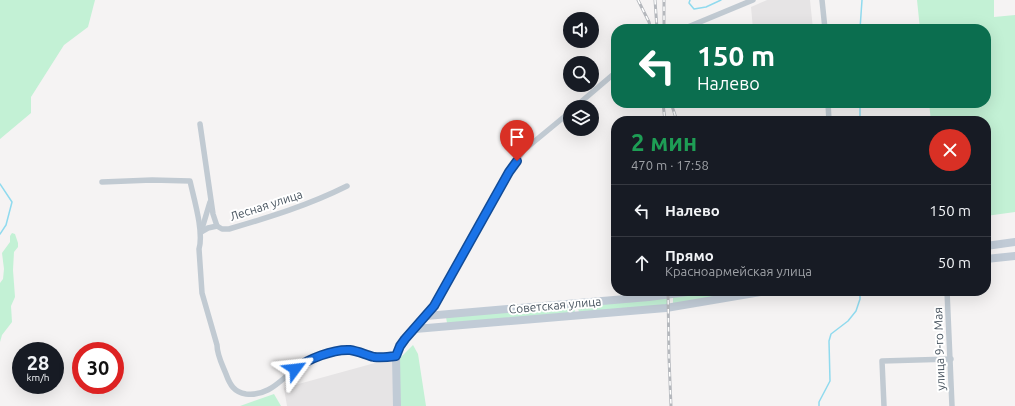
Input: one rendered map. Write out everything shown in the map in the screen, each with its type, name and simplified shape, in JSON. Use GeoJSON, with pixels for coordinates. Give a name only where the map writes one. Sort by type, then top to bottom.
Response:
{"type":"FeatureCollection","features":[{"type":"Feature","properties":{"kind":"main road"},"geometry":{"type":"LineString","coordinates":[[991,245],[1015,242]]}},
{"type":"Feature","properties":{"kind":"main road"},"geometry":{"type":"LineString","coordinates":[[991,258],[1015,256]]}},
{"type":"Feature","properties":{"kind":"main road","name":"Советская улица"},"geometry":{"type":"LineString","coordinates":[[426,316],[661,296]]}},
{"type":"Feature","properties":{"kind":"main road","name":"Советская улица"},"geometry":{"type":"LineString","coordinates":[[415,329],[666,308],[717,296]]}},
{"type":"Feature","properties":{"kind":"main road"},"geometry":{"type":"LineString","coordinates":[[397,406],[396,356],[400,346],[426,316]]}},
{"type":"Feature","properties":{"kind":"street"},"geometry":{"type":"LineString","coordinates":[[695,24],[753,0]]}},
{"type":"Feature","properties":{"kind":"street"},"geometry":{"type":"LineString","coordinates":[[822,0],[824,24]]}},
{"type":"Feature","properties":{"kind":"street"},"geometry":{"type":"LineString","coordinates":[[583,100],[611,76]]}},
{"type":"Feature","properties":{"kind":"street"},"geometry":{"type":"LineString","coordinates":[[426,316],[434,306],[509,172],[524,150],[563,118]]}},
{"type":"Feature","properties":{"kind":"street","name":"Лесная улица"},"geometry":{"type":"LineString","coordinates":[[200,124],[213,214],[217,226],[222,229],[230,229],[290,210],[325,197],[347,186]]}},
{"type":"Feature","properties":{"kind":"street"},"geometry":{"type":"LineString","coordinates":[[102,182],[152,180],[190,181],[201,232],[201,243],[199,249],[203,298],[217,345],[217,350],[228,380],[234,390],[241,393],[258,394],[271,389],[301,365],[329,353],[350,350],[374,356],[396,356]]}},
{"type":"Feature","properties":{"kind":"street","name":"Лесная улица"},"geometry":{"type":"LineString","coordinates":[[201,232],[211,199]]}},
{"type":"Feature","properties":{"kind":"street"},"geometry":{"type":"LineString","coordinates":[[201,232],[208,228],[217,226]]}},
{"type":"Feature","properties":{"kind":"street","name":"улица 9-го Мая"},"geometry":{"type":"LineString","coordinates":[[947,296],[952,406]]}},
{"type":"Feature","properties":{"kind":"street"},"geometry":{"type":"LineString","coordinates":[[884,406],[882,361],[951,359]]}},
{"type":"Feature","properties":{"kind":"shaded area"},"geometry":{"type":"Polygon","coordinates":[[[767,0],[810,0],[812,24],[753,24],[751,7],[767,0]]]}},
{"type":"Feature","properties":{"kind":"shaded area"},"geometry":{"type":"Polygon","coordinates":[[[393,358],[394,406],[287,406],[284,388],[393,358]]]}},
{"type":"Feature","properties":{"kind":"green space"},"geometry":{"type":"Polygon","coordinates":[[[0,0],[95,0],[88,27],[64,45],[31,97],[31,113],[0,139],[0,0]]]}},
{"type":"Feature","properties":{"kind":"green space"},"geometry":{"type":"Polygon","coordinates":[[[917,0],[994,0],[994,17],[1015,15],[1015,212],[991,215],[991,116],[930,116],[930,108],[991,108],[991,24],[919,24],[917,0]]]}},
{"type":"Feature","properties":{"kind":"green space"},"geometry":{"type":"Polygon","coordinates":[[[12,233],[15,234],[18,243],[18,247],[14,252],[13,270],[15,297],[11,306],[12,322],[2,335],[0,342],[0,283],[3,279],[4,269],[2,253],[10,242],[10,236],[12,233]]]}},
{"type":"Feature","properties":{"kind":"green space"},"geometry":{"type":"Polygon","coordinates":[[[724,296],[724,297],[673,304],[673,297],[724,296]]]}},
{"type":"Feature","properties":{"kind":"green space"},"geometry":{"type":"Polygon","coordinates":[[[667,298],[667,305],[579,313],[578,306],[667,298]]]}},
{"type":"Feature","properties":{"kind":"green space"},"geometry":{"type":"Polygon","coordinates":[[[574,306],[575,313],[447,323],[446,317],[574,306]]]}},
{"type":"Feature","properties":{"kind":"green space"},"geometry":{"type":"Polygon","coordinates":[[[413,345],[418,354],[426,406],[396,406],[395,368],[401,357],[413,345]]]}},
{"type":"Feature","properties":{"kind":"green space"},"geometry":{"type":"Polygon","coordinates":[[[274,394],[281,406],[240,406],[274,394]]]}},
{"type":"Feature","properties":{"kind":"waterway"},"geometry":{"type":"LineString","coordinates":[[690,0],[689,3],[694,9],[706,7],[721,0]]}},
{"type":"Feature","properties":{"kind":"waterway"},"geometry":{"type":"LineString","coordinates":[[860,24],[862,0]]}},
{"type":"Feature","properties":{"kind":"waterway"},"geometry":{"type":"LineString","coordinates":[[860,108],[860,116]]}},
{"type":"Feature","properties":{"kind":"waterway"},"geometry":{"type":"LineString","coordinates":[[0,184],[12,202],[6,225],[0,234]]}},
{"type":"Feature","properties":{"kind":"waterway"},"geometry":{"type":"LineString","coordinates":[[819,406],[819,402],[830,381],[829,341],[831,334],[848,321],[856,311],[860,296]]}},
{"type":"Feature","properties":{"kind":"railway"},"geometry":{"type":"LineString","coordinates":[[638,0],[650,24]]}},
{"type":"Feature","properties":{"kind":"railway"},"geometry":{"type":"LineString","coordinates":[[655,0],[657,24]]}},
{"type":"Feature","properties":{"kind":"railway"},"geometry":{"type":"LineString","coordinates":[[664,0],[664,24]]}},
{"type":"Feature","properties":{"kind":"railway"},"geometry":{"type":"LineString","coordinates":[[664,108],[664,116]]}},
{"type":"Feature","properties":{"kind":"railway"},"geometry":{"type":"LineString","coordinates":[[673,108],[675,116]]}},
{"type":"Feature","properties":{"kind":"railway"},"geometry":{"type":"LineString","coordinates":[[668,296],[671,406]]}},
{"type":"Feature","properties":{"kind":"route"},"geometry":{"type":"LineString","coordinates":[[295,369],[308,361],[329,353],[343,350],[356,351],[379,357],[396,356],[405,339],[434,306],[509,172],[517,161]]}}]}
